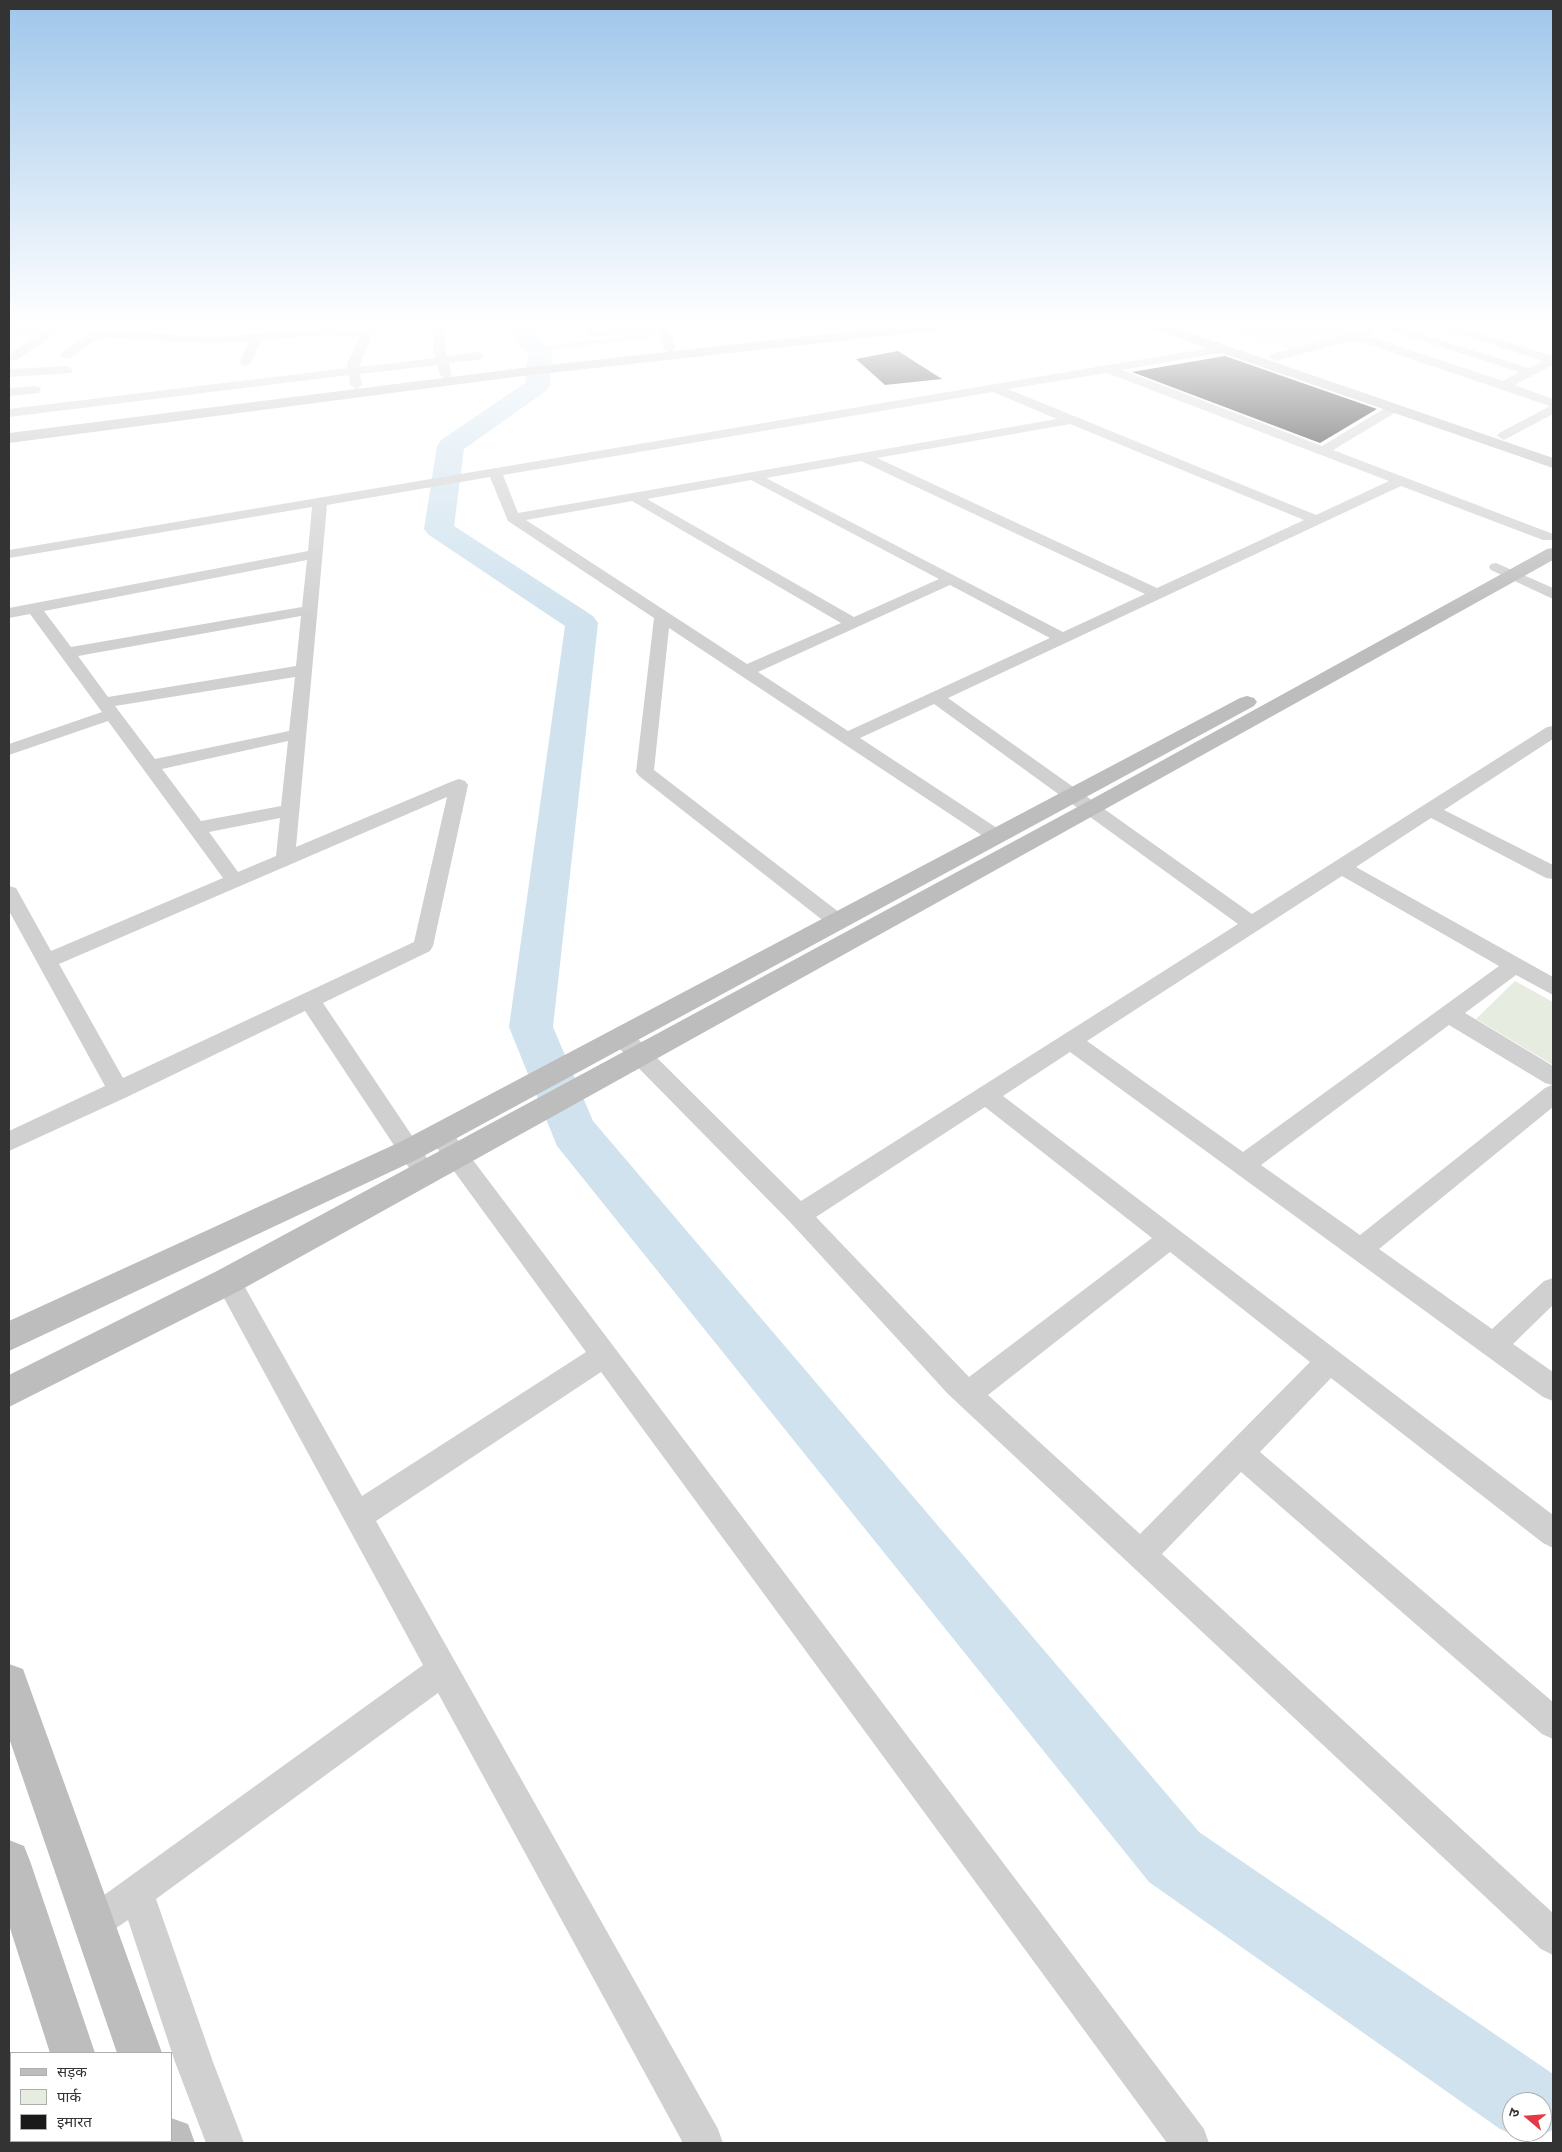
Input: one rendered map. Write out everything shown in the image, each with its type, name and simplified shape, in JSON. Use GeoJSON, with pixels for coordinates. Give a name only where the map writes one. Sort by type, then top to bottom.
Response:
{"type":"FeatureCollection","features":[{"type":"Feature","properties":{"kind":"street"},"geometry":{"type":"LineString","coordinates":[[9,429],[61,421]]}},
{"type":"Feature","properties":{"kind":"street"},"geometry":{"type":"LineString","coordinates":[[9,438],[118,421]]}},
{"type":"Feature","properties":{"kind":"street"},"geometry":{"type":"LineString","coordinates":[[9,554],[796,421]]}},
{"type":"Feature","properties":{"kind":"street"},"geometry":{"type":"LineString","coordinates":[[513,518],[1063,421]]}},
{"type":"Feature","properties":{"kind":"street"},"geometry":{"type":"LineString","coordinates":[[1074,421],[1316,520]]}},
{"type":"Feature","properties":{"kind":"street"},"geometry":{"type":"LineString","coordinates":[[1245,421],[1552,541]]}},
{"type":"Feature","properties":{"kind":"street"},"geometry":{"type":"LineString","coordinates":[[1323,451],[1372,421]]}},
{"type":"Feature","properties":{"kind":"street"},"geometry":{"type":"LineString","coordinates":[[1433,421],[1553,463]]}},
{"type":"Feature","properties":{"kind":"street"},"geometry":{"type":"LineString","coordinates":[[1462,421],[1553,453]]}},
{"type":"Feature","properties":{"kind":"street"},"geometry":{"type":"LineString","coordinates":[[1504,436],[1530,421]]}},
{"type":"Feature","properties":{"kind":"street"},"geometry":{"type":"LineString","coordinates":[[862,456],[1158,594]]}},
{"type":"Feature","properties":{"kind":"street"},"geometry":{"type":"LineString","coordinates":[[490,473],[513,518],[996,836]]}},
{"type":"Feature","properties":{"kind":"street"},"geometry":{"type":"LineString","coordinates":[[753,476],[1063,638]]}},
{"type":"Feature","properties":{"kind":"street"},"geometry":{"type":"LineString","coordinates":[[847,738],[1400,481]]}},
{"type":"Feature","properties":{"kind":"street"},"geometry":{"type":"LineString","coordinates":[[634,497],[853,623]]}},
{"type":"Feature","properties":{"kind":"street"},"geometry":{"type":"LineString","coordinates":[[285,859],[320,502]]}},
{"type":"Feature","properties":{"kind":"street"},"geometry":{"type":"LineString","coordinates":[[9,1336],[418,1161],[624,1050],[1091,808],[1505,571],[1552,541]]}},
{"type":"Feature","properties":{"kind":"street"},"geometry":{"type":"LineString","coordinates":[[9,613],[315,554]]}},
{"type":"Feature","properties":{"kind":"street"},"geometry":{"type":"LineString","coordinates":[[1505,571],[1553,594]]}},
{"type":"Feature","properties":{"kind":"street"},"geometry":{"type":"LineString","coordinates":[[624,1050],[836,921],[1072,795],[1505,571]]}},
{"type":"Feature","properties":{"kind":"street"},"geometry":{"type":"LineString","coordinates":[[746,671],[951,579]]}},
{"type":"Feature","properties":{"kind":"street"},"geometry":{"type":"LineString","coordinates":[[34,608],[235,881]]}},
{"type":"Feature","properties":{"kind":"street"},"geometry":{"type":"LineString","coordinates":[[67,653],[310,610]]}},
{"type":"Feature","properties":{"kind":"street"},"geometry":{"type":"LineString","coordinates":[[662,616],[645,772],[836,921]]}},
{"type":"Feature","properties":{"kind":"street"},"geometry":{"type":"LineString","coordinates":[[9,750],[108,708],[304,670]]}},
{"type":"Feature","properties":{"kind":"street"},"geometry":{"type":"LineString","coordinates":[[936,697],[1252,924]]}},
{"type":"Feature","properties":{"kind":"street"},"geometry":{"type":"LineString","coordinates":[[799,1215],[1553,731]]}},
{"type":"Feature","properties":{"kind":"street"},"geometry":{"type":"LineString","coordinates":[[150,766],[298,734]]}},
{"type":"Feature","properties":{"kind":"street"},"geometry":{"type":"LineString","coordinates":[[9,1142],[423,946],[459,785],[47,961]]}},
{"type":"Feature","properties":{"kind":"street"},"geometry":{"type":"LineString","coordinates":[[196,828],[290,810]]}},
{"type":"Feature","properties":{"kind":"street"},"geometry":{"type":"LineString","coordinates":[[1430,810],[1553,874]]}},
{"type":"Feature","properties":{"kind":"street"},"geometry":{"type":"LineString","coordinates":[[1341,867],[1553,987]]}},
{"type":"Feature","properties":{"kind":"street"},"geometry":{"type":"LineString","coordinates":[[9,893],[119,1091]]}},
{"type":"Feature","properties":{"kind":"street"},"geometry":{"type":"LineString","coordinates":[[1244,1166],[1515,965]]}},
{"type":"Feature","properties":{"kind":"street"},"geometry":{"type":"LineString","coordinates":[[310,1001],[418,1161]]}},
{"type":"Feature","properties":{"kind":"street"},"geometry":{"type":"LineString","coordinates":[[1449,1014],[1553,1077]]}},
{"type":"Feature","properties":{"kind":"street"},"geometry":{"type":"LineString","coordinates":[[1070,1041],[1553,1388]]}},
{"type":"Feature","properties":{"kind":"street"},"geometry":{"type":"LineString","coordinates":[[624,1050],[799,1215],[968,1394],[1553,1937]]}},
{"type":"Feature","properties":{"kind":"street"},"geometry":{"type":"LineString","coordinates":[[1360,1250],[1553,1094]]}},
{"type":"Feature","properties":{"kind":"street"},"geometry":{"type":"LineString","coordinates":[[986,1095],[1553,1533]]}},
{"type":"Feature","properties":{"kind":"street"},"geometry":{"type":"LineString","coordinates":[[458,1140],[604,1355],[1190,2143]]}},
{"type":"Feature","properties":{"kind":"street"},"geometry":{"type":"LineString","coordinates":[[9,1392],[228,1281],[418,1161]]}},
{"type":"Feature","properties":{"kind":"street"},"geometry":{"type":"LineString","coordinates":[[968,1394],[1170,1238]]}},
{"type":"Feature","properties":{"kind":"street"},"geometry":{"type":"LineString","coordinates":[[228,1281],[704,2143]]}},
{"type":"Feature","properties":{"kind":"street"},"geometry":{"type":"LineString","coordinates":[[1493,1345],[1553,1289]]}},
{"type":"Feature","properties":{"kind":"street"},"geometry":{"type":"LineString","coordinates":[[358,1516],[604,1355]]}},
{"type":"Feature","properties":{"kind":"street"},"geometry":{"type":"LineString","coordinates":[[1141,1554],[1330,1360]]}},
{"type":"Feature","properties":{"kind":"street"},"geometry":{"type":"LineString","coordinates":[[1240,1453],[1553,1723]]}},
{"type":"Feature","properties":{"kind":"street"},"geometry":{"type":"LineString","coordinates":[[94,1923],[443,1670]]}},
{"type":"Feature","properties":{"kind":"street"},"geometry":{"type":"LineString","coordinates":[[9,1683],[140,2052]]}},
{"type":"Feature","properties":{"kind":"street"},"geometry":{"type":"LineString","coordinates":[[9,1862],[72,2052]]}},
{"type":"Feature","properties":{"kind":"street"},"geometry":{"type":"LineString","coordinates":[[136,1893],[194,2062],[225,2143]]}},
{"type":"Feature","properties":{"kind":"green space"},"geometry":{"type":"Polygon","coordinates":[[[1515,981],[1553,1002],[1553,1065],[1476,1019],[1515,981]]]}},
{"type":"Feature","properties":{"kind":"building"},"geometry":{"type":"Polygon","coordinates":[[[1263,421],[1356,421],[1320,443],[1263,421]]]}},
{"type":"Feature","properties":{"kind":"waterway"},"geometry":{"type":"LineString","coordinates":[[486,421],[451,446],[439,529],[582,623],[531,1027],[574,1132],[1174,1857],[1513,2092]]}}]}
